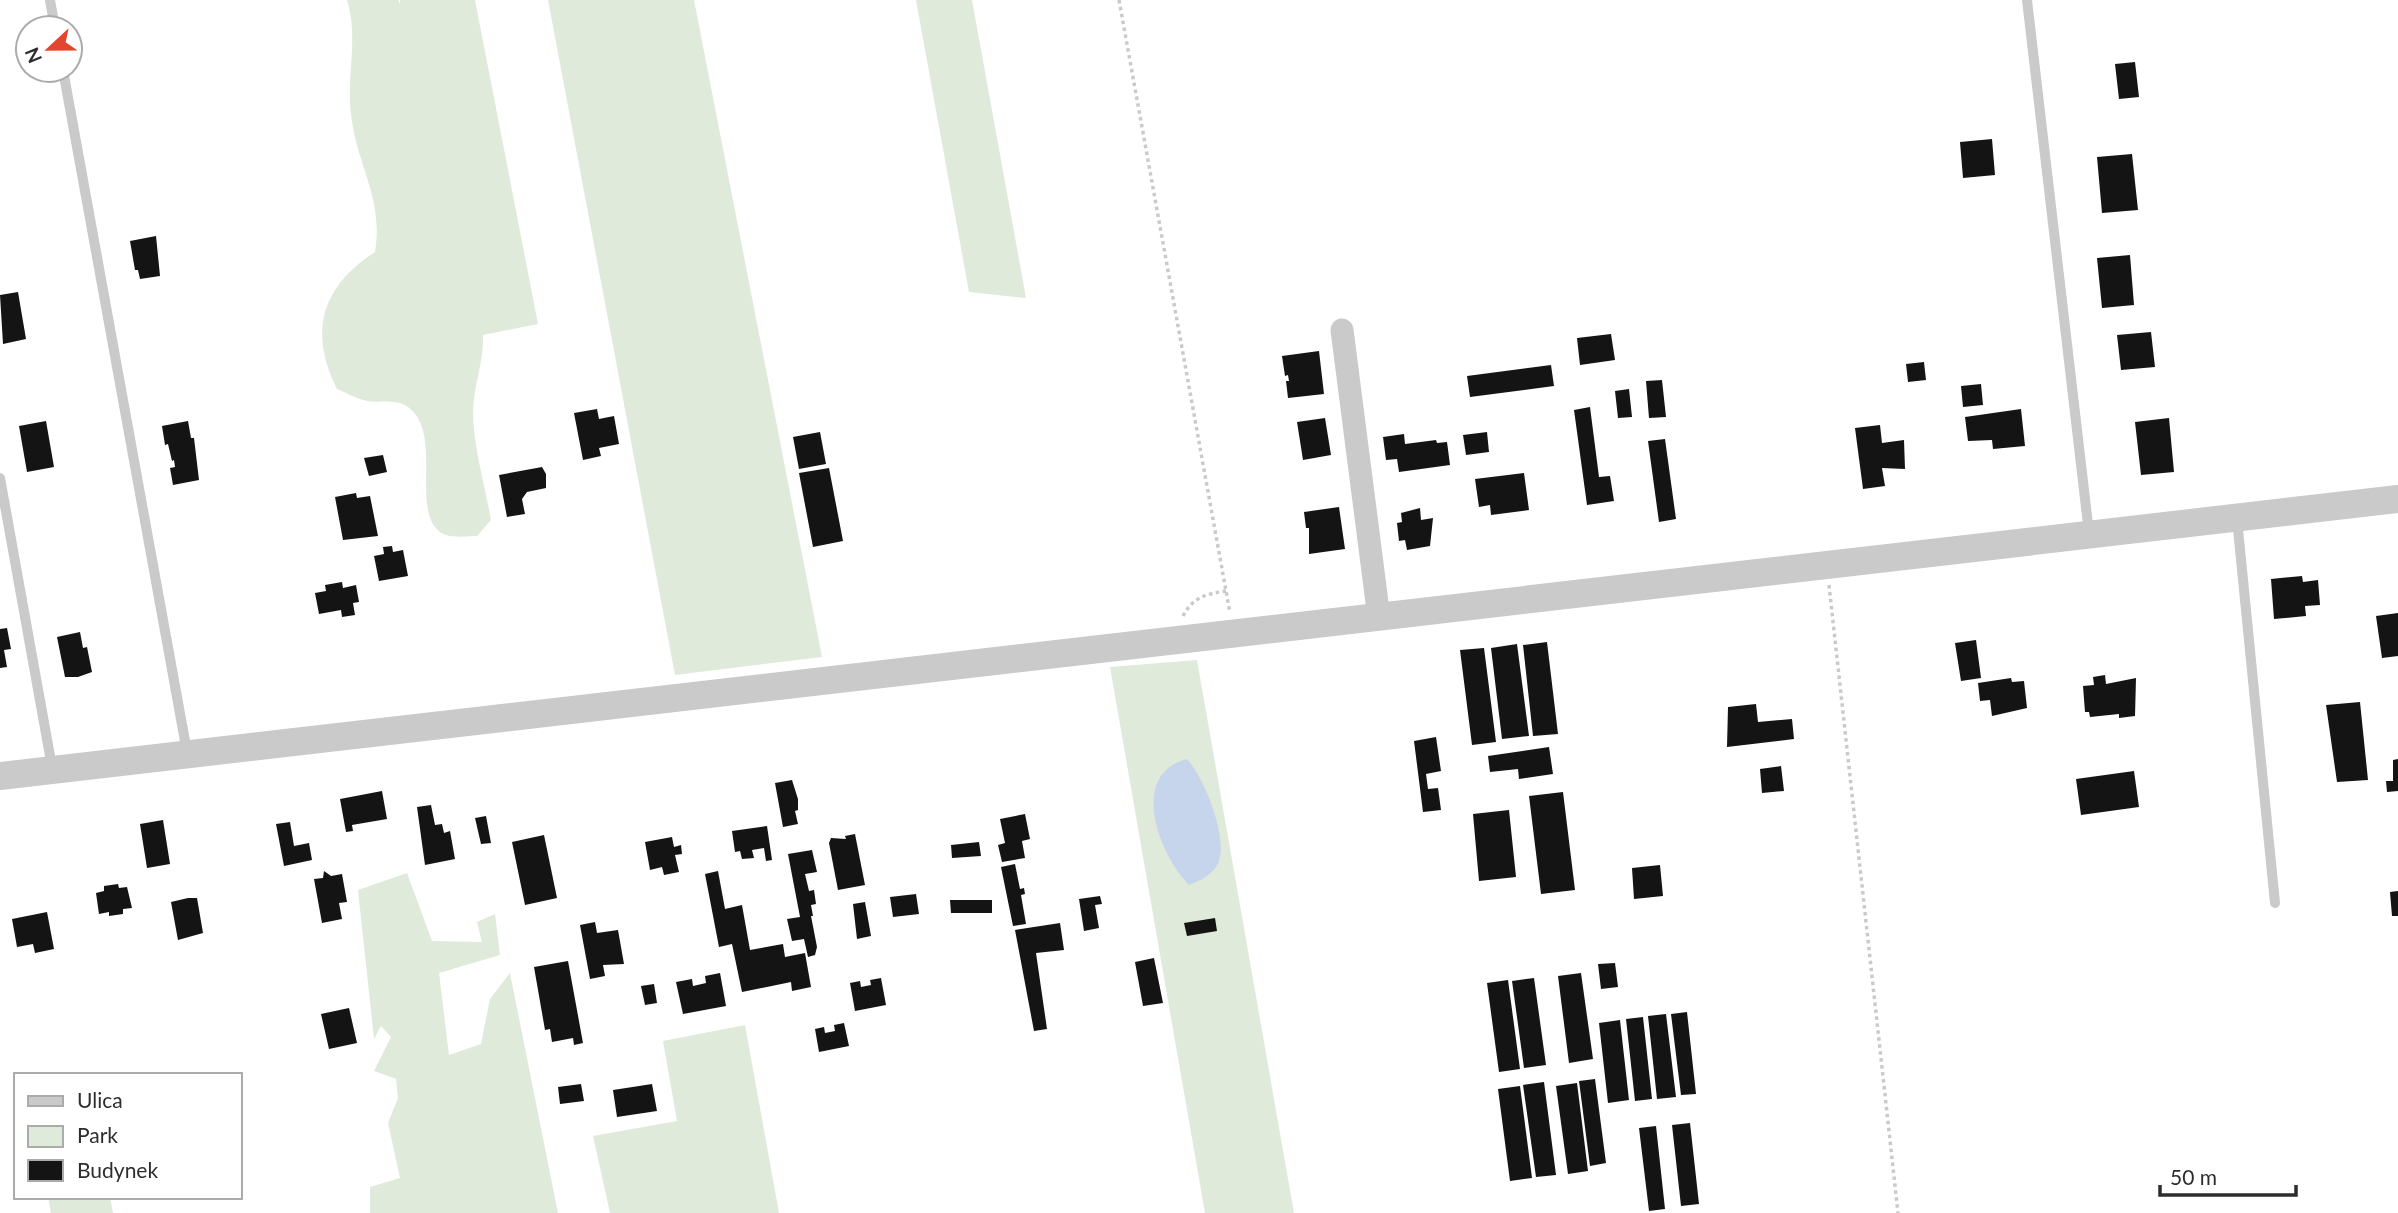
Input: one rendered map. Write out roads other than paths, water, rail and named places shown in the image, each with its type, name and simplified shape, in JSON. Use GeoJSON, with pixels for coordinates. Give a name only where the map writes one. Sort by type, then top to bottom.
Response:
{"type":"FeatureCollection","features":[{"type":"Feature","properties":{"kind":"street"},"geometry":{"type":"LineString","coordinates":[[1342,330],[1379,618]]}},
{"type":"Feature","properties":{"kind":"street"},"geometry":{"type":"LineString","coordinates":[[0,776],[2398,499]]}},
{"type":"Feature","properties":{"kind":"lane"},"geometry":{"type":"LineString","coordinates":[[2027,0],[2090,536]]}},
{"type":"Feature","properties":{"kind":"lane"},"geometry":{"type":"LineString","coordinates":[[66,84],[187,755]]}},
{"type":"Feature","properties":{"kind":"lane"},"geometry":{"type":"LineString","coordinates":[[0,478],[52,770]]}},
{"type":"Feature","properties":{"kind":"lane"},"geometry":{"type":"LineString","coordinates":[[2237,518],[2275,903]]}},
{"type":"Feature","properties":{"kind":"water"},"geometry":{"type":"Polygon","coordinates":[[[1187,759],[1208,795],[1221,843],[1216,867],[1207,876],[1189,885],[1178,872],[1160,836],[1154,798],[1158,781],[1169,767],[1187,759]]]}}]}
